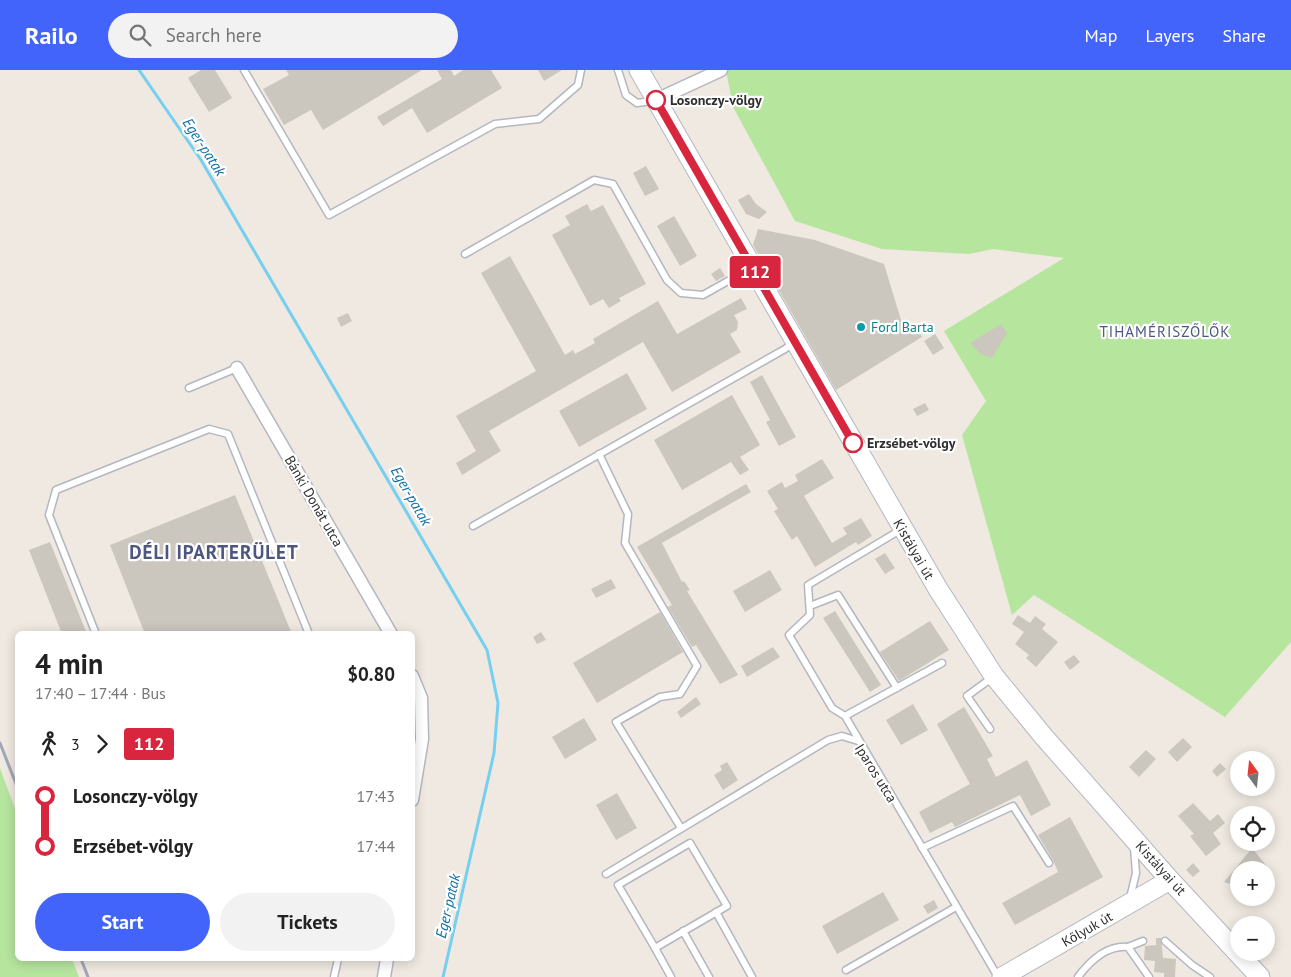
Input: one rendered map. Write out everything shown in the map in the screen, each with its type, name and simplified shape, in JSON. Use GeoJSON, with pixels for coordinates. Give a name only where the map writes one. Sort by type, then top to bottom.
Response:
{"type":"FeatureCollection","features":[{"type":"Feature","properties":{"kind":"main road","name":"Kistályai út"},"geometry":{"type":"LineString","coordinates":[[639,70],[938,590],[994,676],[1044,737],[1170,880],[1260,977]]}},
{"type":"Feature","properties":{"kind":"main road","name":"Kőlyuk út"},"geometry":{"type":"LineString","coordinates":[[1002,977],[1170,880]]}},
{"type":"Feature","properties":{"kind":"street"},"geometry":{"type":"LineString","coordinates":[[656,100],[721,70]]}},
{"type":"Feature","properties":{"kind":"street","name":"Bánki Donát utca"},"geometry":{"type":"LineString","coordinates":[[236,368],[389,631]]}},
{"type":"Feature","properties":{"kind":"street"},"geometry":{"type":"LineString","coordinates":[[415,683],[422,698],[422,739],[415,782]]}},
{"type":"Feature","properties":{"kind":"street"},"geometry":{"type":"LineString","coordinates":[[384,977],[387,961]]}},
{"type":"Feature","properties":{"kind":"lane"},"geometry":{"type":"LineString","coordinates":[[244,70],[328,215],[495,124],[539,119],[578,85],[581,70]]}},
{"type":"Feature","properties":{"kind":"lane"},"geometry":{"type":"LineString","coordinates":[[618,70],[626,95],[637,103],[656,100]]}},
{"type":"Feature","properties":{"kind":"lane"},"geometry":{"type":"LineString","coordinates":[[464,254],[594,180],[612,184],[667,280],[681,293],[703,295],[752,267]]}},
{"type":"Feature","properties":{"kind":"lane"},"geometry":{"type":"LineString","coordinates":[[473,526],[785,349],[795,341]]}},
{"type":"Feature","properties":{"kind":"lane"},"geometry":{"type":"LineString","coordinates":[[189,388],[236,368]]}},
{"type":"Feature","properties":{"kind":"lane"},"geometry":{"type":"LineString","coordinates":[[95,631],[49,515],[56,490],[209,429],[228,434],[308,631]]}},
{"type":"Feature","properties":{"kind":"lane"},"geometry":{"type":"LineString","coordinates":[[599,454],[628,514],[625,543],[697,666],[680,694],[660,697],[616,722],[681,828]]}},
{"type":"Feature","properties":{"kind":"lane"},"geometry":{"type":"LineString","coordinates":[[858,741],[845,716],[832,708],[789,635],[810,614],[808,585],[902,528]]}},
{"type":"Feature","properties":{"kind":"lane"},"geometry":{"type":"LineString","coordinates":[[810,606],[838,595],[897,688]]}},
{"type":"Feature","properties":{"kind":"lane"},"geometry":{"type":"LineString","coordinates":[[845,716],[942,663]]}},
{"type":"Feature","properties":{"kind":"lane"},"geometry":{"type":"LineString","coordinates":[[990,729],[967,696],[994,676]]}},
{"type":"Feature","properties":{"kind":"lane","name":"Iparos utca"},"geometry":{"type":"LineString","coordinates":[[606,874],[828,740],[842,736],[858,741],[998,977]]}},
{"type":"Feature","properties":{"kind":"lane"},"geometry":{"type":"LineString","coordinates":[[922,848],[1013,806],[1049,863]]}},
{"type":"Feature","properties":{"kind":"lane"},"geometry":{"type":"LineString","coordinates":[[1128,904],[1136,873],[1136,860],[1131,835]]}},
{"type":"Feature","properties":{"kind":"lane"},"geometry":{"type":"LineString","coordinates":[[654,948],[727,906],[690,842],[618,885],[654,948],[671,977]]}},
{"type":"Feature","properties":{"kind":"lane"},"geometry":{"type":"LineString","coordinates":[[846,970],[956,907]]}},
{"type":"Feature","properties":{"kind":"lane"},"geometry":{"type":"LineString","coordinates":[[716,912],[752,977]]}},
{"type":"Feature","properties":{"kind":"lane"},"geometry":{"type":"LineString","coordinates":[[682,931],[709,977]]}},
{"type":"Feature","properties":{"kind":"lane"},"geometry":{"type":"LineString","coordinates":[[1078,977],[1091,959],[1121,946],[1128,946],[1143,941]]}},
{"type":"Feature","properties":{"kind":"lane"},"geometry":{"type":"LineString","coordinates":[[1165,941],[1192,966],[1210,977]]}},
{"type":"Feature","properties":{"kind":"lane"},"geometry":{"type":"LineString","coordinates":[[1128,946],[1149,977]]}},
{"type":"Feature","properties":{"kind":"lane"},"geometry":{"type":"LineString","coordinates":[[334,977],[338,961]]}},
{"type":"Feature","properties":{"kind":"green space"},"geometry":{"type":"Polygon","coordinates":[[[726,70],[1291,70],[1291,642],[1225,717],[1034,595],[1012,615],[962,435],[986,401],[944,331],[1064,258],[993,249],[969,254],[882,249],[795,221],[733,107],[726,70]]]}},
{"type":"Feature","properties":{"kind":"green space"},"geometry":{"type":"Polygon","coordinates":[[[0,768],[15,809],[15,961],[73,961],[79,977],[0,977],[0,768]]]}},
{"type":"Feature","properties":{"kind":"building"},"geometry":{"type":"Polygon","coordinates":[[[201,70],[215,70],[232,98],[209,112],[188,78],[201,70]]]}},
{"type":"Feature","properties":{"kind":"building"},"geometry":{"type":"Polygon","coordinates":[[[286,70],[422,70],[323,130],[311,110],[284,125],[263,89],[289,75],[286,70]]]}},
{"type":"Feature","properties":{"kind":"building"},"geometry":{"type":"Polygon","coordinates":[[[437,70],[451,70],[454,76],[463,70],[491,70],[502,88],[427,133],[412,108],[383,126],[377,117],[442,79],[437,70]]]}},
{"type":"Feature","properties":{"kind":"building"},"geometry":{"type":"Polygon","coordinates":[[[538,70],[562,70],[544,81],[538,70]]]}},
{"type":"Feature","properties":{"kind":"building"},"geometry":{"type":"Polygon","coordinates":[[[646,166],[659,189],[645,196],[633,173],[646,166]]]}},
{"type":"Feature","properties":{"kind":"building"},"geometry":{"type":"Polygon","coordinates":[[[749,194],[756,204],[767,212],[759,219],[746,214],[738,200],[749,194]]]}},
{"type":"Feature","properties":{"kind":"building"},"geometry":{"type":"Polygon","coordinates":[[[587,204],[591,211],[603,205],[646,284],[619,298],[621,301],[609,308],[603,299],[590,306],[552,235],[570,225],[565,216],[587,204]]]}},
{"type":"Feature","properties":{"kind":"building"},"geometry":{"type":"Polygon","coordinates":[[[674,216],[697,256],[680,266],[657,226],[674,216]]]}},
{"type":"Feature","properties":{"kind":"building"},"geometry":{"type":"Polygon","coordinates":[[[758,229],[815,240],[884,264],[905,333],[916,326],[922,337],[836,390],[753,245],[758,229]]]}},
{"type":"Feature","properties":{"kind":"building"},"geometry":{"type":"Polygon","coordinates":[[[510,256],[565,355],[573,350],[575,354],[595,343],[593,339],[658,301],[677,334],[741,298],[747,309],[734,315],[738,322],[737,330],[730,334],[741,352],[672,392],[643,342],[489,431],[501,451],[462,475],[456,463],[476,451],[456,416],[536,371],[481,273],[510,256]]]}},
{"type":"Feature","properties":{"kind":"building"},"geometry":{"type":"Polygon","coordinates":[[[720,268],[725,276],[716,281],[711,274],[720,268]]]}},
{"type":"Feature","properties":{"kind":"building"},"geometry":{"type":"Polygon","coordinates":[[[348,313],[352,321],[341,327],[337,318],[348,313]]]}},
{"type":"Feature","properties":{"kind":"building"},"geometry":{"type":"Polygon","coordinates":[[[1001,324],[1007,333],[992,358],[980,354],[970,343],[1001,324]]]}},
{"type":"Feature","properties":{"kind":"building"},"geometry":{"type":"Polygon","coordinates":[[[935,334],[944,348],[933,355],[924,341],[935,334]]]}},
{"type":"Feature","properties":{"kind":"building"},"geometry":{"type":"Polygon","coordinates":[[[627,373],[647,409],[579,447],[559,411],[627,373]]]}},
{"type":"Feature","properties":{"kind":"building"},"geometry":{"type":"Polygon","coordinates":[[[762,375],[796,437],[779,446],[766,422],[770,420],[750,382],[762,375]]]}},
{"type":"Feature","properties":{"kind":"building"},"geometry":{"type":"Polygon","coordinates":[[[732,395],[760,445],[740,457],[749,470],[740,475],[731,462],[682,490],[654,440],[732,395]]]}},
{"type":"Feature","properties":{"kind":"building"},"geometry":{"type":"Polygon","coordinates":[[[925,403],[929,410],[917,416],[913,409],[925,403]]]}},
{"type":"Feature","properties":{"kind":"building"},"geometry":{"type":"Polygon","coordinates":[[[822,459],[834,478],[804,496],[832,543],[847,534],[843,528],[861,518],[872,536],[858,545],[856,542],[815,567],[797,536],[792,540],[774,511],[778,509],[767,491],[782,482],[785,488],[798,481],[795,475],[822,459]]]}},
{"type":"Feature","properties":{"kind":"building"},"geometry":{"type":"Polygon","coordinates":[[[746,484],[751,492],[662,543],[682,582],[684,581],[690,590],[687,591],[738,675],[720,684],[696,645],[692,647],[668,607],[672,605],[637,547],[746,484]]]}},
{"type":"Feature","properties":{"kind":"building"},"geometry":{"type":"Polygon","coordinates":[[[235,495],[291,631],[144,631],[110,545],[235,495]]]}},
{"type":"Feature","properties":{"kind":"building"},"geometry":{"type":"Polygon","coordinates":[[[50,542],[86,631],[61,631],[29,550],[50,542]]]}},
{"type":"Feature","properties":{"kind":"building"},"geometry":{"type":"Polygon","coordinates":[[[885,553],[895,568],[885,574],[875,559],[885,553]]]}},
{"type":"Feature","properties":{"kind":"building"},"geometry":{"type":"Polygon","coordinates":[[[770,570],[782,590],[745,612],[733,591],[770,570]]]}},
{"type":"Feature","properties":{"kind":"building"},"geometry":{"type":"Polygon","coordinates":[[[611,579],[616,588],[596,598],[591,589],[611,579]]]}},
{"type":"Feature","properties":{"kind":"building"},"geometry":{"type":"Polygon","coordinates":[[[835,611],[881,685],[870,692],[823,618],[835,611]]]}},
{"type":"Feature","properties":{"kind":"building"},"geometry":{"type":"Polygon","coordinates":[[[660,612],[683,652],[597,703],[573,663],[660,612]]]}},
{"type":"Feature","properties":{"kind":"building"},"geometry":{"type":"Polygon","coordinates":[[[1018,615],[1030,623],[1035,616],[1046,624],[1042,629],[1058,642],[1036,667],[1026,658],[1029,655],[1015,644],[1024,632],[1012,624],[1018,615]]]}},
{"type":"Feature","properties":{"kind":"building"},"geometry":{"type":"Polygon","coordinates":[[[930,621],[949,650],[899,681],[880,652],[930,621]]]}},
{"type":"Feature","properties":{"kind":"building"},"geometry":{"type":"Polygon","coordinates":[[[541,632],[546,640],[537,644],[533,637],[541,632]]]}},
{"type":"Feature","properties":{"kind":"building"},"geometry":{"type":"Polygon","coordinates":[[[773,647],[780,657],[747,677],[741,666],[773,647]]]}},
{"type":"Feature","properties":{"kind":"building"},"geometry":{"type":"Polygon","coordinates":[[[1074,655],[1080,662],[1070,670],[1064,662],[1074,655]]]}},
{"type":"Feature","properties":{"kind":"building"},"geometry":{"type":"Polygon","coordinates":[[[696,697],[701,704],[681,718],[677,712],[696,697]]]}},
{"type":"Feature","properties":{"kind":"building"},"geometry":{"type":"Polygon","coordinates":[[[913,704],[928,730],[901,745],[886,720],[913,704]]]}},
{"type":"Feature","properties":{"kind":"building"},"geometry":{"type":"Polygon","coordinates":[[[964,707],[993,756],[987,759],[996,777],[1027,760],[1051,805],[1031,816],[1020,795],[955,827],[952,822],[930,833],[919,812],[970,784],[937,724],[964,707]]]}},
{"type":"Feature","properties":{"kind":"building"},"geometry":{"type":"Polygon","coordinates":[[[584,718],[597,740],[565,759],[552,737],[584,718]]]}},
{"type":"Feature","properties":{"kind":"building"},"geometry":{"type":"Polygon","coordinates":[[[1183,738],[1192,747],[1177,762],[1168,752],[1183,738]]]}},
{"type":"Feature","properties":{"kind":"building"},"geometry":{"type":"Polygon","coordinates":[[[1146,750],[1156,759],[1139,777],[1129,767],[1146,750]]]}},
{"type":"Feature","properties":{"kind":"building"},"geometry":{"type":"Polygon","coordinates":[[[727,762],[738,780],[723,790],[714,775],[722,770],[720,766],[727,762]]]}},
{"type":"Feature","properties":{"kind":"building"},"geometry":{"type":"Polygon","coordinates":[[[1220,763],[1226,769],[1217,777],[1212,771],[1220,763]]]}},
{"type":"Feature","properties":{"kind":"building"},"geometry":{"type":"Polygon","coordinates":[[[617,793],[637,828],[616,840],[596,805],[617,793]]]}},
{"type":"Feature","properties":{"kind":"building"},"geometry":{"type":"Polygon","coordinates":[[[1193,803],[1210,821],[1218,814],[1225,823],[1213,833],[1221,844],[1206,856],[1190,836],[1194,834],[1178,816],[1193,803]]]}},
{"type":"Feature","properties":{"kind":"building"},"geometry":{"type":"Polygon","coordinates":[[[1070,817],[1103,877],[1015,925],[1002,903],[1058,872],[1038,835],[1070,817]]]}},
{"type":"Feature","properties":{"kind":"building"},"geometry":{"type":"Polygon","coordinates":[[[1250,851],[1254,851],[1263,861],[1241,861],[1250,851]]]}},
{"type":"Feature","properties":{"kind":"building"},"geometry":{"type":"Polygon","coordinates":[[[1193,863],[1200,871],[1193,877],[1186,870],[1193,863]]]}},
{"type":"Feature","properties":{"kind":"building"},"geometry":{"type":"Polygon","coordinates":[[[1230,875],[1230,884],[1224,882],[1230,875]]]}},
{"type":"Feature","properties":{"kind":"building"},"geometry":{"type":"Polygon","coordinates":[[[883,892],[899,920],[837,954],[822,926],[883,892]]]}},
{"type":"Feature","properties":{"kind":"building"},"geometry":{"type":"Polygon","coordinates":[[[934,900],[938,908],[928,914],[923,906],[934,900]]]}},
{"type":"Feature","properties":{"kind":"building"},"geometry":{"type":"Polygon","coordinates":[[[1156,938],[1161,938],[1163,958],[1176,959],[1175,977],[1164,977],[1164,973],[1154,972],[1155,961],[1144,960],[1145,946],[1156,945],[1156,938]]]}},
{"type":"Feature","properties":{"kind":"waterway","name":"Eger-patak"},"geometry":{"type":"LineString","coordinates":[[139,70],[201,160],[487,650],[498,703],[494,753],[443,977]]}},
{"type":"Feature","properties":{"kind":"railway"},"geometry":{"type":"LineString","coordinates":[[0,743],[15,781]]}},
{"type":"Feature","properties":{"kind":"railway"},"geometry":{"type":"LineString","coordinates":[[82,961],[88,977]]}},
{"type":"Feature","properties":{"kind":"bus line","name":"112"},"geometry":{"type":"LineString","coordinates":[[656,100],[853,443]]}},
{"type":"Feature","properties":{"kind":"place","name":"Losonczy-völgy"},"geometry":{"type":"Point","coordinates":[656,100]}},
{"type":"Feature","properties":{"kind":"place","name":"Ford Barta"},"geometry":{"type":"Point","coordinates":[861,327]}},
{"type":"Feature","properties":{"kind":"place","name":"Erzsébet-völgy"},"geometry":{"type":"Point","coordinates":[853,443]}},
{"type":"Feature","properties":{"kind":"district","name":"TIHAMÉRISZŐLŐK"},"geometry":{"type":"Point","coordinates":[1165,332]}},
{"type":"Feature","properties":{"kind":"district","name":"DÉLI IPARTERÜLET"},"geometry":{"type":"Point","coordinates":[214,552]}}]}
